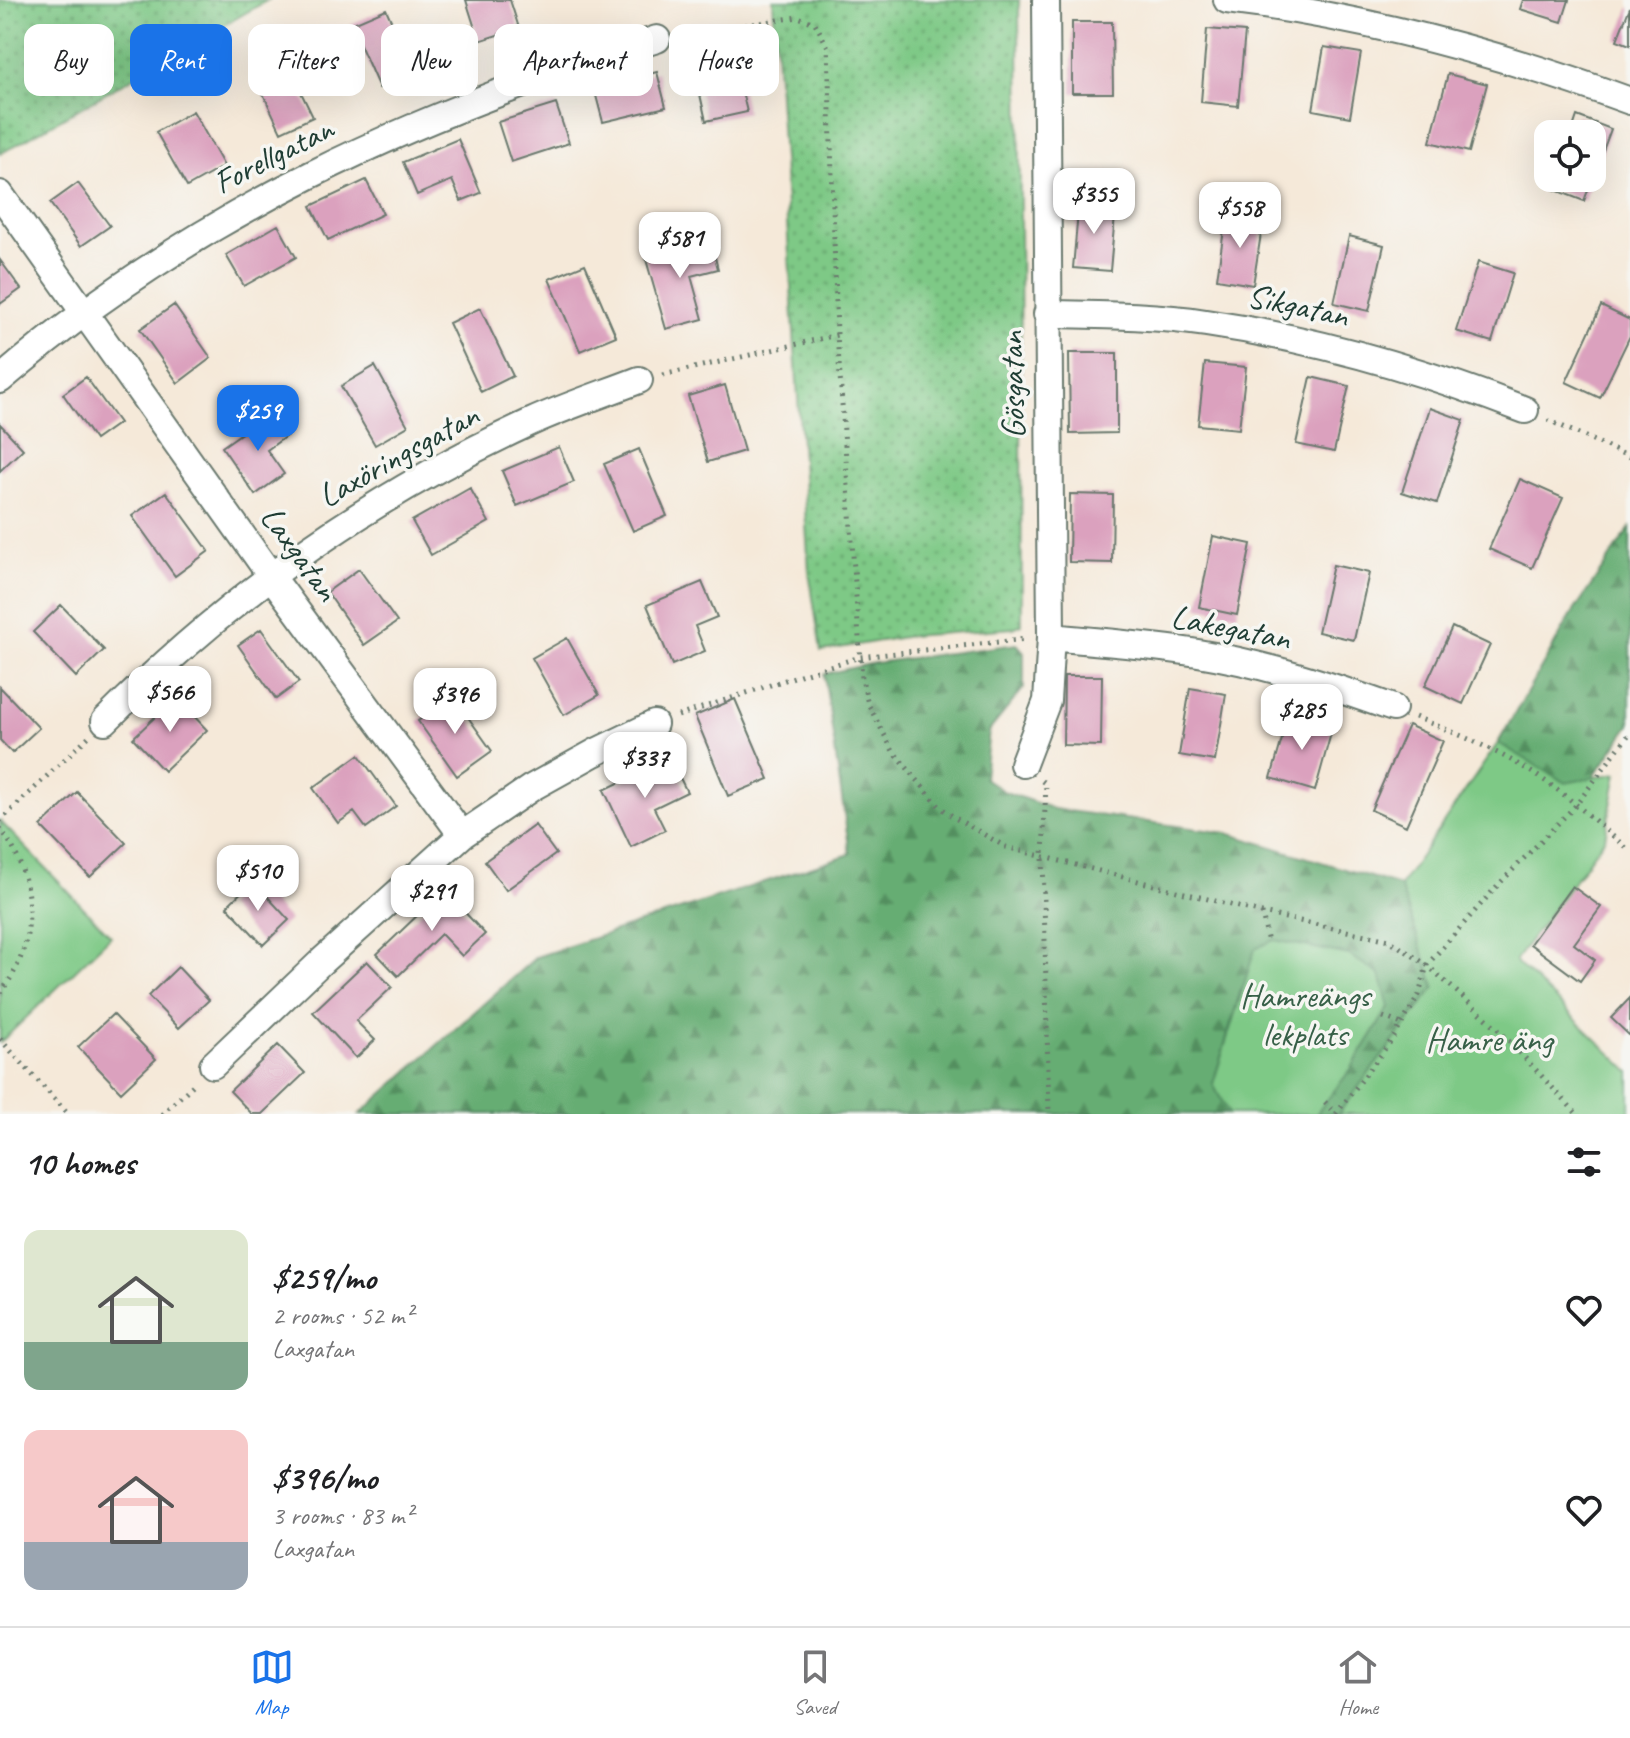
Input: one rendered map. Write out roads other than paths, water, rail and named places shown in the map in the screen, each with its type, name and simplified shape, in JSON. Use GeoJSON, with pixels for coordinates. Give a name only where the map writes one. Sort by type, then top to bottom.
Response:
{"type":"FeatureCollection","features":[{"type":"Feature","properties":{"kind":"street","name":"Gösgatan"},"geometry":{"type":"LineString","coordinates":[[1023,764],[1047,701],[1051,637],[1046,0]]}},
{"type":"Feature","properties":{"kind":"street"},"geometry":{"type":"LineString","coordinates":[[1227,0],[1347,18],[1419,35],[1547,70],[1630,101]]}},
{"type":"Feature","properties":{"kind":"street","name":"Forellgatan"},"geometry":{"type":"LineString","coordinates":[[0,380],[85,313],[199,234],[390,135],[570,65],[657,39]]}},
{"type":"Feature","properties":{"kind":"street","name":"Laxgatan"},"geometry":{"type":"LineString","coordinates":[[0,194],[271,576],[462,835]]}},
{"type":"Feature","properties":{"kind":"street","name":"Sikgatan"},"geometry":{"type":"LineString","coordinates":[[1047,314],[1127,316],[1204,323],[1328,346],[1448,380],[1525,410]]}},
{"type":"Feature","properties":{"kind":"street","name":"Laxöringsgatan"},"geometry":{"type":"LineString","coordinates":[[105,721],[156,669],[306,549],[343,525],[455,460],[533,422],[639,380]]}},
{"type":"Feature","properties":{"kind":"street","name":"Lakegatan"},"geometry":{"type":"LineString","coordinates":[[1051,637],[1197,652],[1316,681],[1393,708]]}},
{"type":"Feature","properties":{"kind":"street"},"geometry":{"type":"LineString","coordinates":[[213,1065],[322,961],[462,835],[531,788],[654,724]]}},
{"type":"Feature","properties":{"kind":"park label","name":"Hamreängs lekplats"},"geometry":{"type":"Point","coordinates":[1305,1014]}},
{"type":"Feature","properties":{"kind":"park label","name":"Hamre äng"},"geometry":{"type":"Point","coordinates":[1489,1039]}}]}
